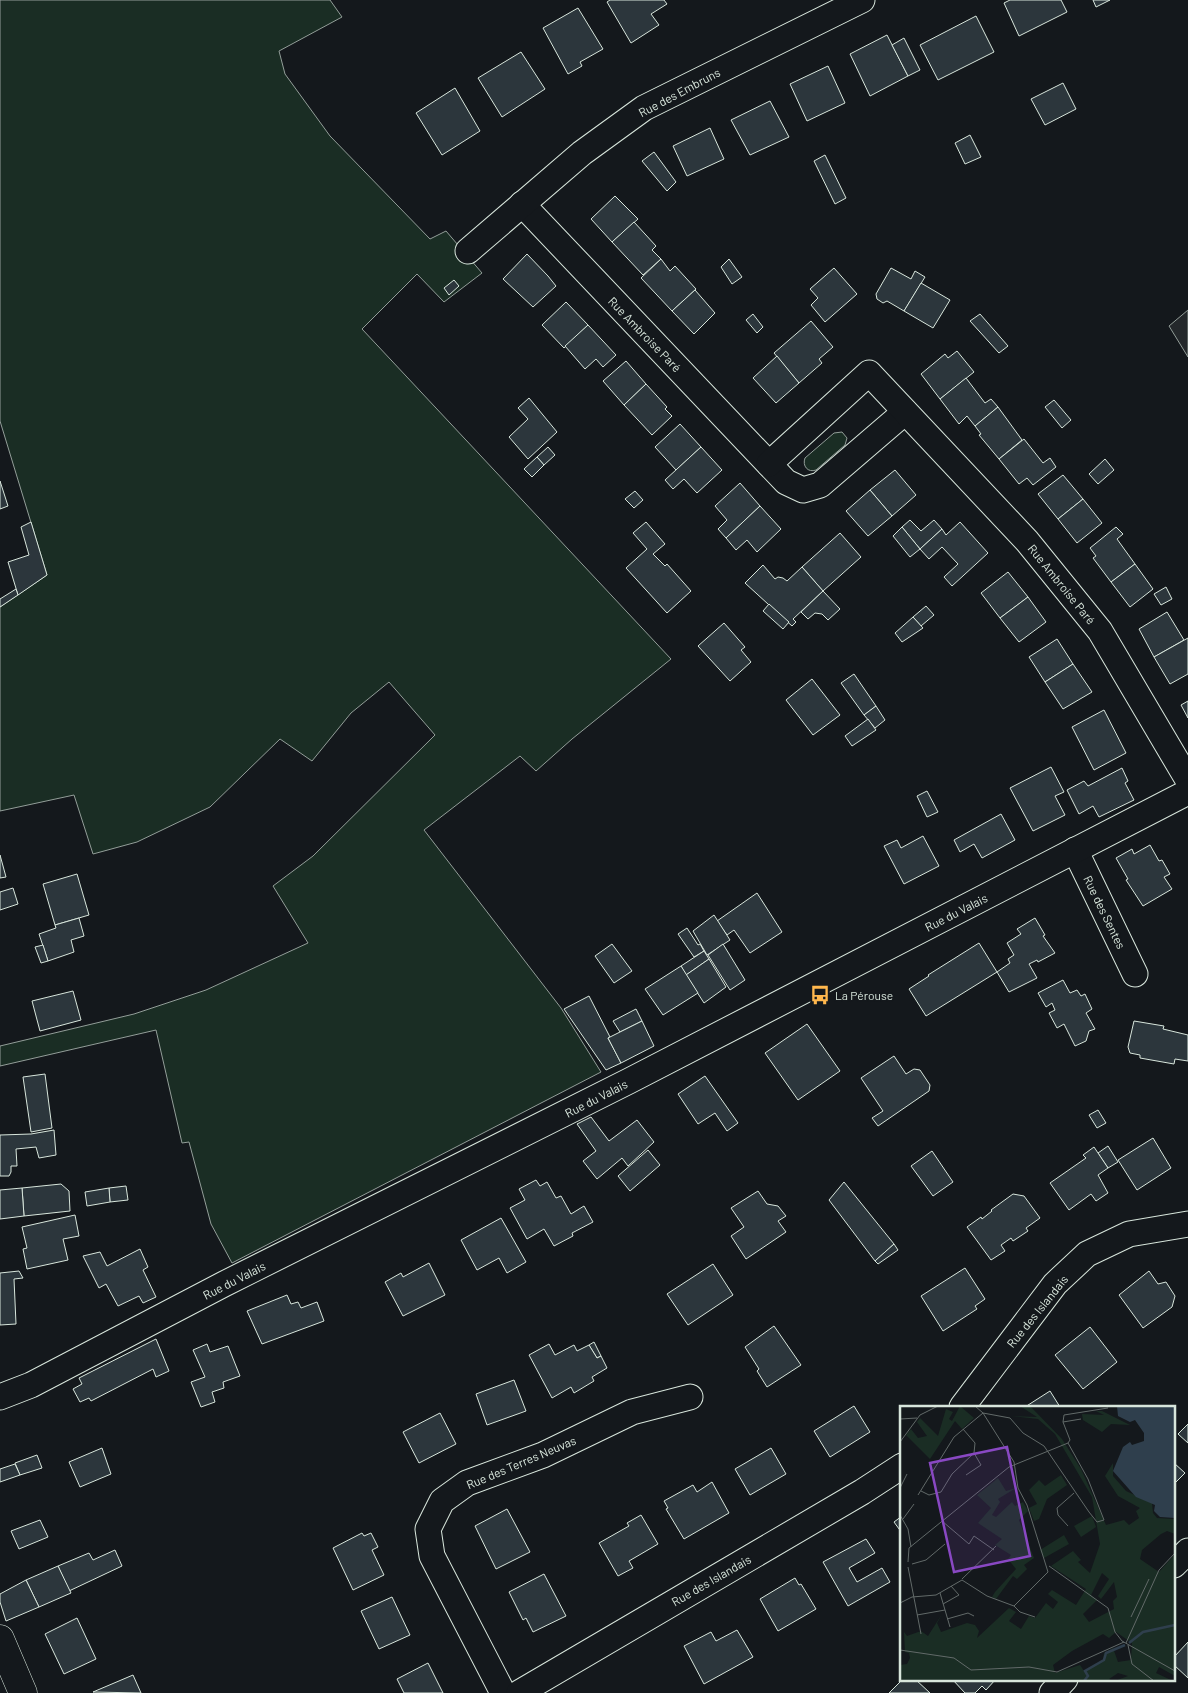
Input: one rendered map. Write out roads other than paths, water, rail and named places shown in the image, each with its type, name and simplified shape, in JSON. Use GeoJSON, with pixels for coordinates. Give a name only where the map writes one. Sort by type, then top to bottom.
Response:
{"type":"FeatureCollection","features":[{"type":"Feature","properties":{"kind":"street","name":"Rue des Embruns"},"geometry":{"type":"LineString","coordinates":[[468,251],[582,154],[644,108],[862,0]]}},
{"type":"Feature","properties":{"kind":"street","name":"Rue Ambroise Paré"},"geometry":{"type":"LineString","coordinates":[[522,204],[786,482],[803,490],[820,485],[905,412]]}},
{"type":"Feature","properties":{"kind":"street","name":"Rue Ambroise Paré"},"geometry":{"type":"LineString","coordinates":[[769,464],[869,373],[1027,541],[1100,631],[1188,780]]}},
{"type":"Feature","properties":{"kind":"street","name":"Rue du Valais"},"geometry":{"type":"LineString","coordinates":[[0,1396],[31,1385],[224,1284],[620,1086],[1188,792]]}},
{"type":"Feature","properties":{"kind":"street","name":"Rue des Sentes"},"geometry":{"type":"LineString","coordinates":[[1074,850],[1135,974]]}},
{"type":"Feature","properties":{"kind":"street","name":"Rue des Islandais"},"geometry":{"type":"LineString","coordinates":[[963,1406],[1055,1284],[1087,1254],[1129,1234],[1188,1224]]}},
{"type":"Feature","properties":{"kind":"street","name":"Rue des Terres Neuvas"},"geometry":{"type":"LineString","coordinates":[[503,1693],[432,1556],[428,1529],[442,1501],[467,1483],[543,1455],[632,1412],[690,1397]]}},
{"type":"Feature","properties":{"kind":"street","name":"Rue des Islandais"},"geometry":{"type":"LineString","coordinates":[[519,1693],[862,1492],[900,1467]]}},
{"type":"Feature","properties":{"kind":"street"},"geometry":{"type":"LineString","coordinates":[[1176,1563],[1188,1551]]}},
{"type":"Feature","properties":{"kind":"street"},"geometry":{"type":"LineString","coordinates":[[0,1639],[23,1693]]}},
{"type":"Feature","properties":{"kind":"street"},"geometry":{"type":"LineString","coordinates":[[1052,1693],[1064,1680]]}},
{"type":"Feature","properties":{"kind":"place","name":"La Pérouse"},"geometry":{"type":"Point","coordinates":[820,995]}}]}
